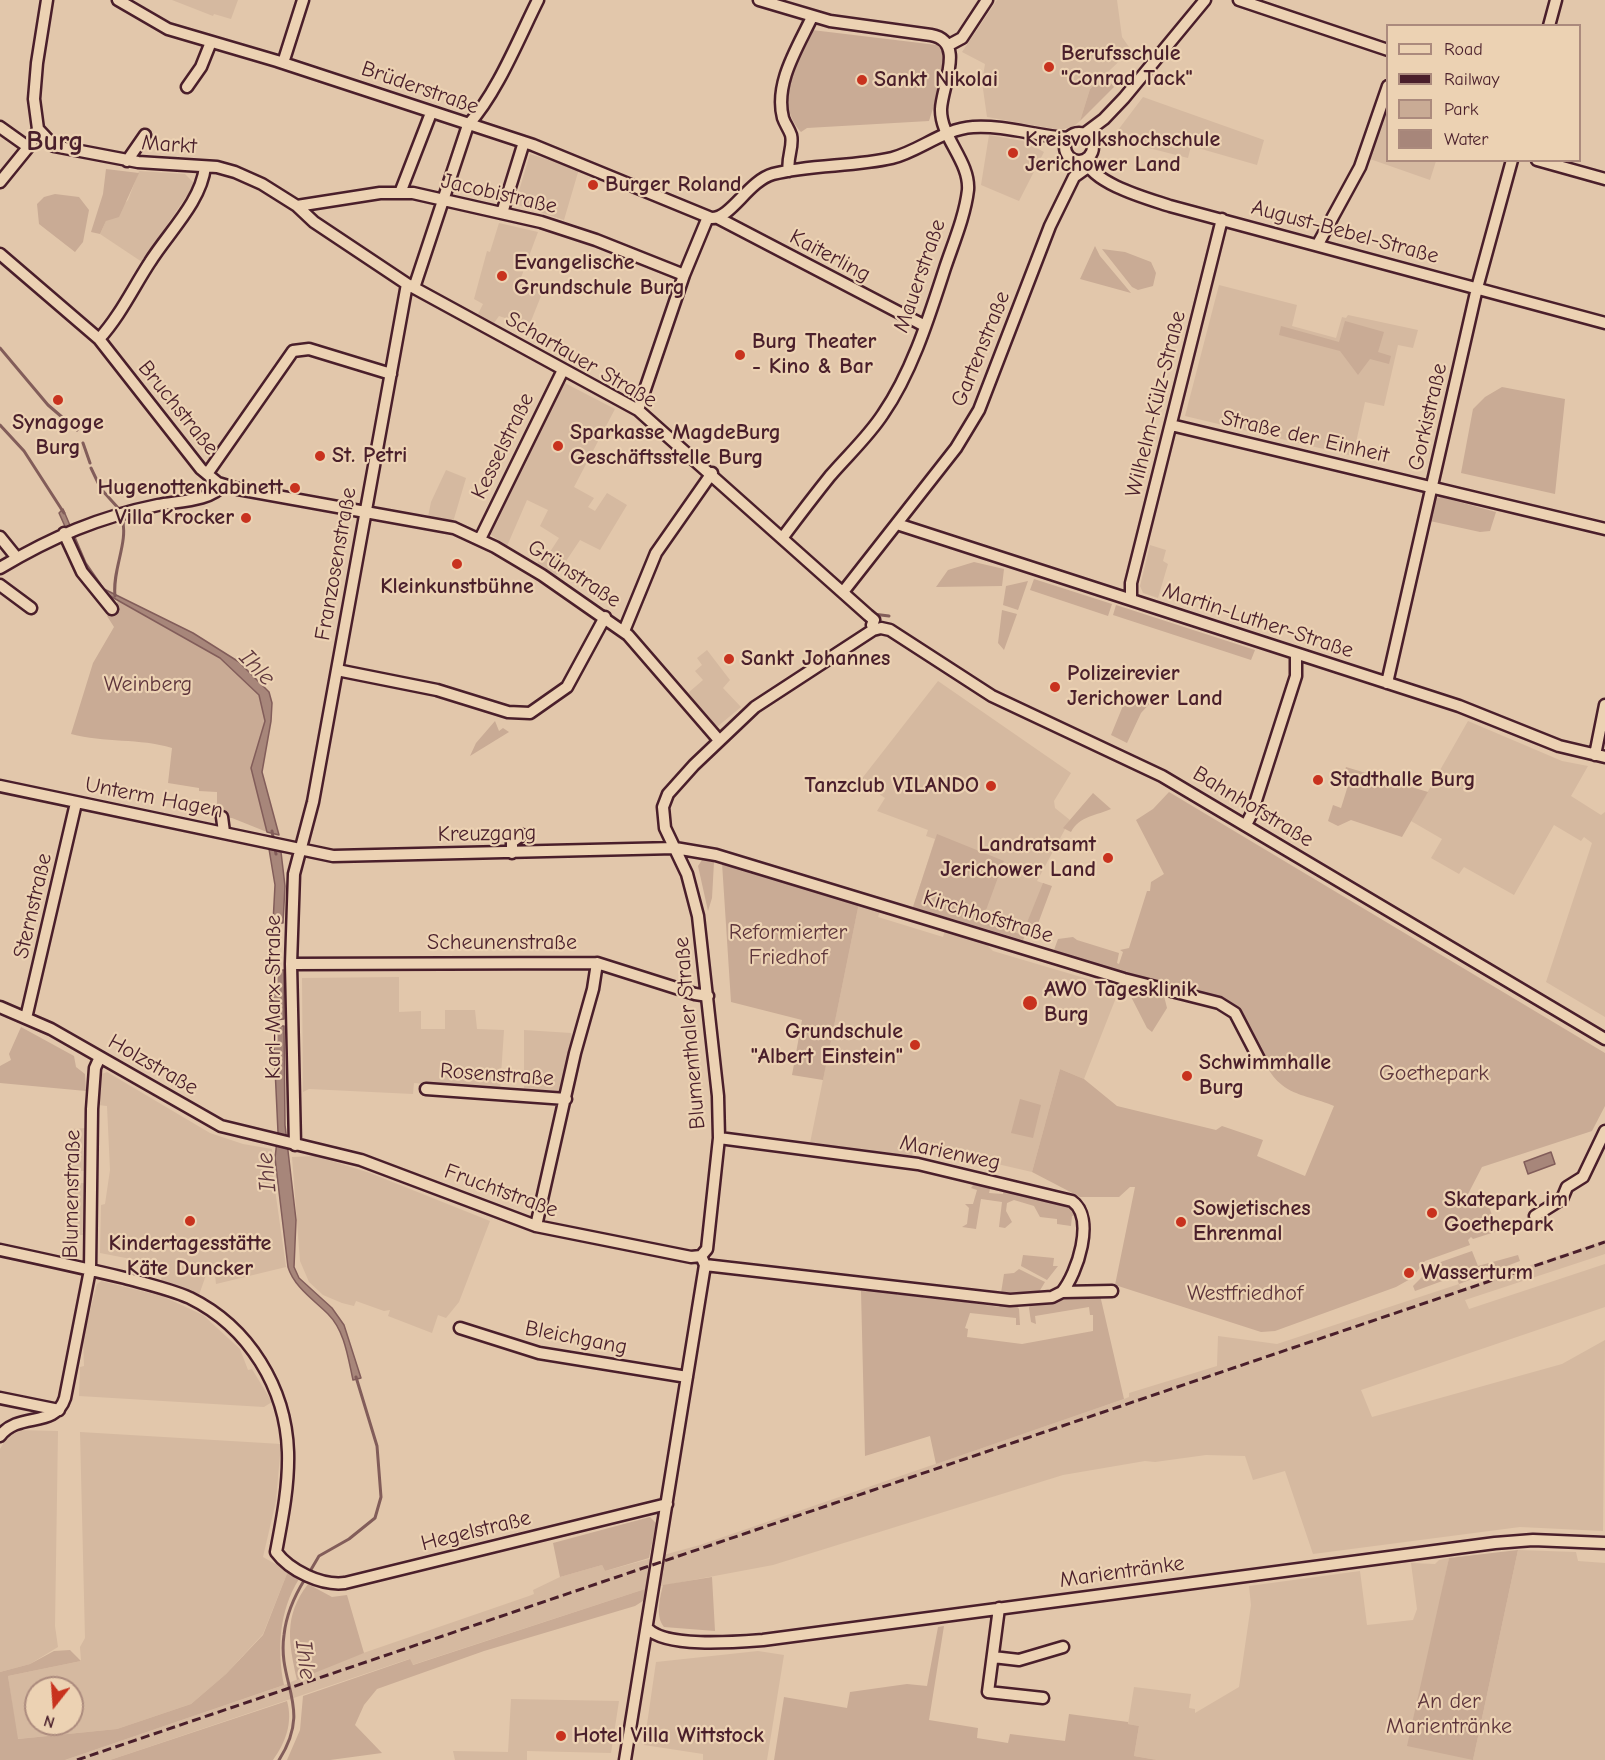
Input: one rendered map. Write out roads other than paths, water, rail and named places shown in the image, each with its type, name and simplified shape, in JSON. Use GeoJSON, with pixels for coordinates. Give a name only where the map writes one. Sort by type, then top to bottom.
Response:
{"type":"FeatureCollection","features":[{"type":"Feature","properties":{"kind":"street"},"geometry":{"type":"LineString","coordinates":[[47,0],[34,99],[38,129],[54,146]]}},
{"type":"Feature","properties":{"kind":"street","name":"Brüderstraße"},"geometry":{"type":"LineString","coordinates":[[118,0],[162,27],[283,63],[524,142],[713,218]]}},
{"type":"Feature","properties":{"kind":"street"},"geometry":{"type":"LineString","coordinates":[[283,63],[303,0]]}},
{"type":"Feature","properties":{"kind":"street","name":"Franzosenstraße"},"geometry":{"type":"LineString","coordinates":[[300,849],[314,802],[402,312],[444,200],[468,125],[486,99],[538,0]]}},
{"type":"Feature","properties":{"kind":"street"},"geometry":{"type":"LineString","coordinates":[[759,0],[812,17],[936,35],[949,45],[963,38],[987,0]]}},
{"type":"Feature","properties":{"kind":"street"},"geometry":{"type":"LineString","coordinates":[[1088,138],[1169,47],[1205,0]]}},
{"type":"Feature","properties":{"kind":"street"},"geometry":{"type":"LineString","coordinates":[[1239,0],[1263,4],[1386,49]]}},
{"type":"Feature","properties":{"kind":"street"},"geometry":{"type":"LineString","coordinates":[[1550,24],[1556,0]]}},
{"type":"Feature","properties":{"kind":"street"},"geometry":{"type":"LineString","coordinates":[[789,171],[787,162],[791,136],[783,118],[781,95],[787,72],[812,17]]}},
{"type":"Feature","properties":{"kind":"street"},"geometry":{"type":"LineString","coordinates":[[188,87],[201,67],[211,42]]}},
{"type":"Feature","properties":{"kind":"street","name":"Mauerstraße"},"geometry":{"type":"LineString","coordinates":[[783,537],[884,414],[908,369],[959,227],[968,188],[963,165],[941,117],[950,59],[949,45]]}},
{"type":"Feature","properties":{"kind":"street"},"geometry":{"type":"LineString","coordinates":[[1318,244],[1360,167],[1386,92]]}},
{"type":"Feature","properties":{"kind":"street"},"geometry":{"type":"LineString","coordinates":[[400,193],[432,113]]}},
{"type":"Feature","properties":{"kind":"street"},"geometry":{"type":"LineString","coordinates":[[0,127],[28,147]]}},
{"type":"Feature","properties":{"kind":"street"},"geometry":{"type":"LineString","coordinates":[[638,410],[684,275],[713,218],[761,180],[789,171],[890,158],[913,150],[948,132],[968,127],[992,127],[1039,136],[1068,138],[1075,134],[1088,138]]}},
{"type":"Feature","properties":{"kind":"street"},"geometry":{"type":"LineString","coordinates":[[0,182],[28,147],[38,129]]}},
{"type":"Feature","properties":{"kind":"street"},"geometry":{"type":"LineString","coordinates":[[127,161],[145,135]]}},
{"type":"Feature","properties":{"kind":"street"},"geometry":{"type":"LineString","coordinates":[[1039,136],[1066,152],[1072,159],[1086,163],[1093,150],[1088,138]]}},
{"type":"Feature","properties":{"kind":"street"},"geometry":{"type":"LineString","coordinates":[[1066,152],[1068,138]]}},
{"type":"Feature","properties":{"kind":"street"},"geometry":{"type":"LineString","coordinates":[[502,213],[524,142]]}},
{"type":"Feature","properties":{"kind":"street","name":"Markt"},"geometry":{"type":"LineString","coordinates":[[28,147],[54,146],[127,161],[225,168],[248,177],[297,206]]}},
{"type":"Feature","properties":{"kind":"street","name":"Gorkistraße"},"geometry":{"type":"LineString","coordinates":[[1387,683],[1477,288],[1511,162]]}},
{"type":"Feature","properties":{"kind":"street"},"geometry":{"type":"LineString","coordinates":[[1544,162],[1605,179]]}},
{"type":"Feature","properties":{"kind":"street","name":"August-Bebel-Straße"},"geometry":{"type":"LineString","coordinates":[[1086,163],[1105,180],[1134,194],[1605,323]]}},
{"type":"Feature","properties":{"kind":"street","name":"Gartenstraße"},"geometry":{"type":"LineString","coordinates":[[843,592],[956,447],[979,410],[1060,204],[1074,177],[1086,163]]}},
{"type":"Feature","properties":{"kind":"street"},"geometry":{"type":"LineString","coordinates":[[99,339],[112,325],[139,279],[198,192],[205,167]]}},
{"type":"Feature","properties":{"kind":"street","name":"Jacobistraße"},"geometry":{"type":"LineString","coordinates":[[297,206],[400,193],[444,200],[568,231],[684,275]]}},
{"type":"Feature","properties":{"kind":"street","name":"Schartauer Straße"},"geometry":{"type":"LineString","coordinates":[[297,206],[314,222],[411,286],[638,410],[712,473],[874,620],[872,628]]}},
{"type":"Feature","properties":{"kind":"street","name":"Kaiterling"},"geometry":{"type":"LineString","coordinates":[[713,218],[925,326]]}},
{"type":"Feature","properties":{"kind":"street","name":"Wilhelm-Külz-Straße"},"geometry":{"type":"LineString","coordinates":[[1131,599],[1131,583],[1222,219]]}},
{"type":"Feature","properties":{"kind":"street","name":"Bruchstraße"},"geometry":{"type":"LineString","coordinates":[[0,254],[99,339],[207,474],[223,485],[365,512]]}},
{"type":"Feature","properties":{"kind":"street"},"geometry":{"type":"LineString","coordinates":[[207,474],[293,351],[309,348],[391,374]]}},
{"type":"Feature","properties":{"kind":"street","name":"Kesselstraße"},"geometry":{"type":"LineString","coordinates":[[480,540],[563,370]]}},
{"type":"Feature","properties":{"kind":"street","name":"Straße der Einheit"},"geometry":{"type":"LineString","coordinates":[[1171,425],[1605,529]]}},
{"type":"Feature","properties":{"kind":"street"},"geometry":{"type":"LineString","coordinates":[[624,631],[656,553],[712,473]]}},
{"type":"Feature","properties":{"kind":"street"},"geometry":{"type":"LineString","coordinates":[[0,568],[68,531],[122,513],[206,496],[218,492],[223,485]]}},
{"type":"Feature","properties":{"kind":"street","name":"Grünstraße"},"geometry":{"type":"LineString","coordinates":[[365,512],[454,528],[542,575],[624,631],[718,739]]}},
{"type":"Feature","properties":{"kind":"street","name":"Martin-Luther-Straße"},"geometry":{"type":"LineString","coordinates":[[897,524],[1471,710],[1559,746],[1600,756]]}},
{"type":"Feature","properties":{"kind":"street"},"geometry":{"type":"LineString","coordinates":[[68,531],[82,572],[112,609]]}},
{"type":"Feature","properties":{"kind":"street"},"geometry":{"type":"LineString","coordinates":[[0,537],[17,558]]}},
{"type":"Feature","properties":{"kind":"street"},"geometry":{"type":"LineString","coordinates":[[0,585],[31,608]]}},
{"type":"Feature","properties":{"kind":"street"},"geometry":{"type":"LineString","coordinates":[[337,670],[437,690],[496,709],[530,713],[561,692],[573,677],[605,617]]}},
{"type":"Feature","properties":{"kind":"street","name":"Blumenthaler Straße"},"geometry":{"type":"LineString","coordinates":[[625,1760],[648,1629],[703,1260],[707,1249],[719,1138],[708,996],[698,916],[687,874],[663,821],[665,801],[676,785],[718,739],[755,708],[872,628]]}},
{"type":"Feature","properties":{"kind":"street","name":"Bahnhofstraße"},"geometry":{"type":"LineString","coordinates":[[872,628],[890,630],[992,696],[1143,765],[1605,1039]]}},
{"type":"Feature","properties":{"kind":"street"},"geometry":{"type":"LineString","coordinates":[[1245,825],[1252,813],[1296,676],[1296,655]]}},
{"type":"Feature","properties":{"kind":"street"},"geometry":{"type":"LineString","coordinates":[[1600,756],[1605,705]]}},
{"type":"Feature","properties":{"kind":"street","name":"Unterm Hagen"},"geometry":{"type":"LineString","coordinates":[[0,786],[268,840],[300,849]]}},
{"type":"Feature","properties":{"kind":"street","name":"Sternstraße"},"geometry":{"type":"LineString","coordinates":[[26,1018],[76,802]]}},
{"type":"Feature","properties":{"kind":"street"},"geometry":{"type":"LineString","coordinates":[[222,817],[224,832]]}},
{"type":"Feature","properties":{"kind":"street"},"geometry":{"type":"LineString","coordinates":[[512,853],[512,842],[522,835]]}},
{"type":"Feature","properties":{"kind":"street","name":"Kreuzgang"},"geometry":{"type":"LineString","coordinates":[[300,849],[333,856],[675,848]]}},
{"type":"Feature","properties":{"kind":"street","name":"Kirchhofstraße"},"geometry":{"type":"LineString","coordinates":[[675,848],[720,856],[1124,979],[1219,1003],[1235,1012],[1260,1061]]}},
{"type":"Feature","properties":{"kind":"street","name":"Karl-Marx-Straße"},"geometry":{"type":"LineString","coordinates":[[293,1144],[291,964],[295,869],[300,849]]}},
{"type":"Feature","properties":{"kind":"street"},"geometry":{"type":"LineString","coordinates":[[536,1226],[581,1028],[593,989],[597,963]]}},
{"type":"Feature","properties":{"kind":"street","name":"Scheunenstraße"},"geometry":{"type":"LineString","coordinates":[[291,964],[597,963],[708,996]]}},
{"type":"Feature","properties":{"kind":"street","name":"Holzstraße"},"geometry":{"type":"LineString","coordinates":[[0,1007],[100,1057],[214,1124],[293,1144]]}},
{"type":"Feature","properties":{"kind":"street","name":"Blumenstraße"},"geometry":{"type":"LineString","coordinates":[[100,1057],[94,1072],[92,1109],[90,1270],[172,1291],[206,1307],[236,1332],[261,1362],[281,1405],[287,1437],[288,1471],[276,1552],[297,1569]]}},
{"type":"Feature","properties":{"kind":"street","name":"Rosenstraße"},"geometry":{"type":"LineString","coordinates":[[426,1089],[566,1099]]}},
{"type":"Feature","properties":{"kind":"street"},"geometry":{"type":"LineString","coordinates":[[1536,1216],[1562,1200],[1567,1187],[1583,1177],[1605,1131]]}},
{"type":"Feature","properties":{"kind":"street","name":"Marienweg"},"geometry":{"type":"LineString","coordinates":[[719,1138],[918,1164],[1072,1201],[1082,1212],[1083,1224],[1075,1272],[1062,1292]]}},
{"type":"Feature","properties":{"kind":"street","name":"Fruchtstraße"},"geometry":{"type":"LineString","coordinates":[[293,1144],[361,1160],[536,1226],[703,1260]]}},
{"type":"Feature","properties":{"kind":"street"},"geometry":{"type":"LineString","coordinates":[[0,1250],[90,1270],[70,1382],[59,1410],[46,1417],[11,1424],[0,1436]]}},
{"type":"Feature","properties":{"kind":"street"},"geometry":{"type":"LineString","coordinates":[[703,1260],[1010,1300],[1052,1297],[1062,1292],[1112,1291]]}},
{"type":"Feature","properties":{"kind":"street","name":"Bleichgang"},"geometry":{"type":"LineString","coordinates":[[460,1328],[539,1353],[687,1377]]}},
{"type":"Feature","properties":{"kind":"street"},"geometry":{"type":"LineString","coordinates":[[0,1398],[59,1410]]}},
{"type":"Feature","properties":{"kind":"street","name":"Hegelstraße"},"geometry":{"type":"LineString","coordinates":[[297,1569],[325,1583],[345,1583],[667,1504]]}},
{"type":"Feature","properties":{"kind":"street","name":"Marientränke"},"geometry":{"type":"LineString","coordinates":[[648,1629],[654,1636],[663,1639],[749,1641],[1495,1542],[1559,1540],[1605,1543]]}},
{"type":"Feature","properties":{"kind":"street"},"geometry":{"type":"LineString","coordinates":[[999,1608],[988,1692],[1043,1698]]}},
{"type":"Feature","properties":{"kind":"street"},"geometry":{"type":"LineString","coordinates":[[993,1657],[1019,1660],[1063,1647]]}},
{"type":"Feature","properties":{"kind":"water"},"geometry":{"type":"Polygon","coordinates":[[[63,509],[86,563],[104,589],[193,633],[239,662],[269,692],[272,703],[271,721],[262,772],[279,835],[267,832],[251,768],[265,721],[259,695],[220,658],[103,592],[83,567],[59,513],[63,509]]]}},
{"type":"Feature","properties":{"kind":"water"},"geometry":{"type":"Polygon","coordinates":[[[269,849],[281,852],[285,886],[283,923],[273,923],[275,885],[269,849]]]}},
{"type":"Feature","properties":{"kind":"water"},"geometry":{"type":"Polygon","coordinates":[[[273,970],[284,970],[284,1019],[273,1020],[273,970]]]}},
{"type":"Feature","properties":{"kind":"water"},"geometry":{"type":"Polygon","coordinates":[[[273,1026],[284,1026],[285,1125],[296,1220],[294,1267],[299,1278],[332,1308],[344,1325],[361,1378],[353,1380],[345,1345],[334,1321],[300,1287],[288,1267],[275,1158],[278,1132],[273,1026]]]}},
{"type":"Feature","properties":{"kind":"water"},"geometry":{"type":"Polygon","coordinates":[[[1551,1152],[1555,1164],[1528,1174],[1524,1162],[1551,1152]]]}},
{"type":"Feature","properties":{"kind":"waterway","name":"Ihle"},"geometry":{"type":"LineString","coordinates":[[0,348],[48,405],[77,430]]}},
{"type":"Feature","properties":{"kind":"waterway","name":"Ihle"},"geometry":{"type":"LineString","coordinates":[[0,425],[24,451],[64,513]]}},
{"type":"Feature","properties":{"kind":"waterway","name":"Ihle"},"geometry":{"type":"LineString","coordinates":[[83,443],[90,463]]}},
{"type":"Feature","properties":{"kind":"waterway","name":"Ihle"},"geometry":{"type":"LineString","coordinates":[[91,468],[101,489],[120,510]]}},
{"type":"Feature","properties":{"kind":"waterway","name":"Ihle"},"geometry":{"type":"LineString","coordinates":[[115,596],[124,527],[122,517]]}},
{"type":"Feature","properties":{"kind":"waterway"},"geometry":{"type":"LineString","coordinates":[[873,614],[889,616]]}},
{"type":"Feature","properties":{"kind":"waterway","name":"Ihle"},"geometry":{"type":"LineString","coordinates":[[272,831],[276,854]]}},
{"type":"Feature","properties":{"kind":"waterway","name":"Ihle"},"geometry":{"type":"LineString","coordinates":[[278,959],[278,973]]}},
{"type":"Feature","properties":{"kind":"waterway","name":"Ihle"},"geometry":{"type":"LineString","coordinates":[[309,1573],[319,1556],[349,1539],[375,1518],[381,1497],[377,1446],[356,1377]]}},
{"type":"Feature","properties":{"kind":"waterway","name":"Ihle"},"geometry":{"type":"LineString","coordinates":[[279,1760],[289,1741],[294,1710],[285,1668],[284,1635],[292,1606],[305,1579]]}},
{"type":"Feature","properties":{"kind":"railway"},"geometry":{"type":"LineString","coordinates":[[77,1760],[1605,1242]]}},
{"type":"Feature","properties":{"kind":"place","name":"Berufsschule \"Conrad Tack\""},"geometry":{"type":"Point","coordinates":[1049,67]}},
{"type":"Feature","properties":{"kind":"place","name":"Sankt Nikolai"},"geometry":{"type":"Point","coordinates":[862,80]}},
{"type":"Feature","properties":{"kind":"place","name":"Kreisvolkshochschule Jerichower Land"},"geometry":{"type":"Point","coordinates":[1013,153]}},
{"type":"Feature","properties":{"kind":"place","name":"Burger Roland"},"geometry":{"type":"Point","coordinates":[593,185]}},
{"type":"Feature","properties":{"kind":"place","name":"Evangelische Grundschule Burg"},"geometry":{"type":"Point","coordinates":[502,276]}},
{"type":"Feature","properties":{"kind":"place","name":"Burg Theater - Kino & Bar"},"geometry":{"type":"Point","coordinates":[740,355]}},
{"type":"Feature","properties":{"kind":"place","name":"Synagoge Burg"},"geometry":{"type":"Point","coordinates":[58,400]}},
{"type":"Feature","properties":{"kind":"place","name":"Sparkasse MagdeBurg Geschäftsstelle Burg"},"geometry":{"type":"Point","coordinates":[558,446]}},
{"type":"Feature","properties":{"kind":"place","name":"St. Petri"},"geometry":{"type":"Point","coordinates":[320,456]}},
{"type":"Feature","properties":{"kind":"place","name":"Hugenottenkabinett"},"geometry":{"type":"Point","coordinates":[295,488]}},
{"type":"Feature","properties":{"kind":"place","name":"Villa Krocker"},"geometry":{"type":"Point","coordinates":[246,518]}},
{"type":"Feature","properties":{"kind":"place","name":"Kleinkunstbühne"},"geometry":{"type":"Point","coordinates":[457,564]}},
{"type":"Feature","properties":{"kind":"place","name":"Sankt Johannes"},"geometry":{"type":"Point","coordinates":[729,659]}},
{"type":"Feature","properties":{"kind":"place","name":"Polizeirevier Jerichower Land"},"geometry":{"type":"Point","coordinates":[1055,687]}},
{"type":"Feature","properties":{"kind":"place","name":"Stadthalle Burg"},"geometry":{"type":"Point","coordinates":[1318,780]}},
{"type":"Feature","properties":{"kind":"place","name":"Tanzclub VILANDO"},"geometry":{"type":"Point","coordinates":[991,786]}},
{"type":"Feature","properties":{"kind":"place","name":"Landratsamt Jerichower Land"},"geometry":{"type":"Point","coordinates":[1108,858]}},
{"type":"Feature","properties":{"kind":"place","name":"AWO Tagesklinik Burg"},"geometry":{"type":"Point","coordinates":[1030,1003]}},
{"type":"Feature","properties":{"kind":"place","name":"Grundschule \"Albert Einstein\""},"geometry":{"type":"Point","coordinates":[915,1045]}},
{"type":"Feature","properties":{"kind":"place","name":"Schwimmhalle Burg"},"geometry":{"type":"Point","coordinates":[1187,1076]}},
{"type":"Feature","properties":{"kind":"place","name":"Skatepark im Goethepark"},"geometry":{"type":"Point","coordinates":[1432,1213]}},
{"type":"Feature","properties":{"kind":"place","name":"Kindertagesstätte Käte Duncker"},"geometry":{"type":"Point","coordinates":[190,1221]}},
{"type":"Feature","properties":{"kind":"place","name":"Sowjetisches Ehrenmal"},"geometry":{"type":"Point","coordinates":[1181,1222]}},
{"type":"Feature","properties":{"kind":"place","name":"Wasserturm"},"geometry":{"type":"Point","coordinates":[1409,1273]}},
{"type":"Feature","properties":{"kind":"place","name":"Hotel Villa Wittstock"},"geometry":{"type":"Point","coordinates":[561,1736]}},
{"type":"Feature","properties":{"kind":"district","name":"Burg"},"geometry":{"type":"Point","coordinates":[55,142]}},
{"type":"Feature","properties":{"kind":"park label","name":"Weinberg"},"geometry":{"type":"Point","coordinates":[148,685]}},
{"type":"Feature","properties":{"kind":"park label","name":"Reformierter Friedhof"},"geometry":{"type":"Point","coordinates":[788,946]}},
{"type":"Feature","properties":{"kind":"park label","name":"Goethepark"},"geometry":{"type":"Point","coordinates":[1434,1074]}},
{"type":"Feature","properties":{"kind":"park label","name":"Westfriedhof"},"geometry":{"type":"Point","coordinates":[1245,1294]}},
{"type":"Feature","properties":{"kind":"park label","name":"An der Marientränke"},"geometry":{"type":"Point","coordinates":[1449,1715]}}]}
